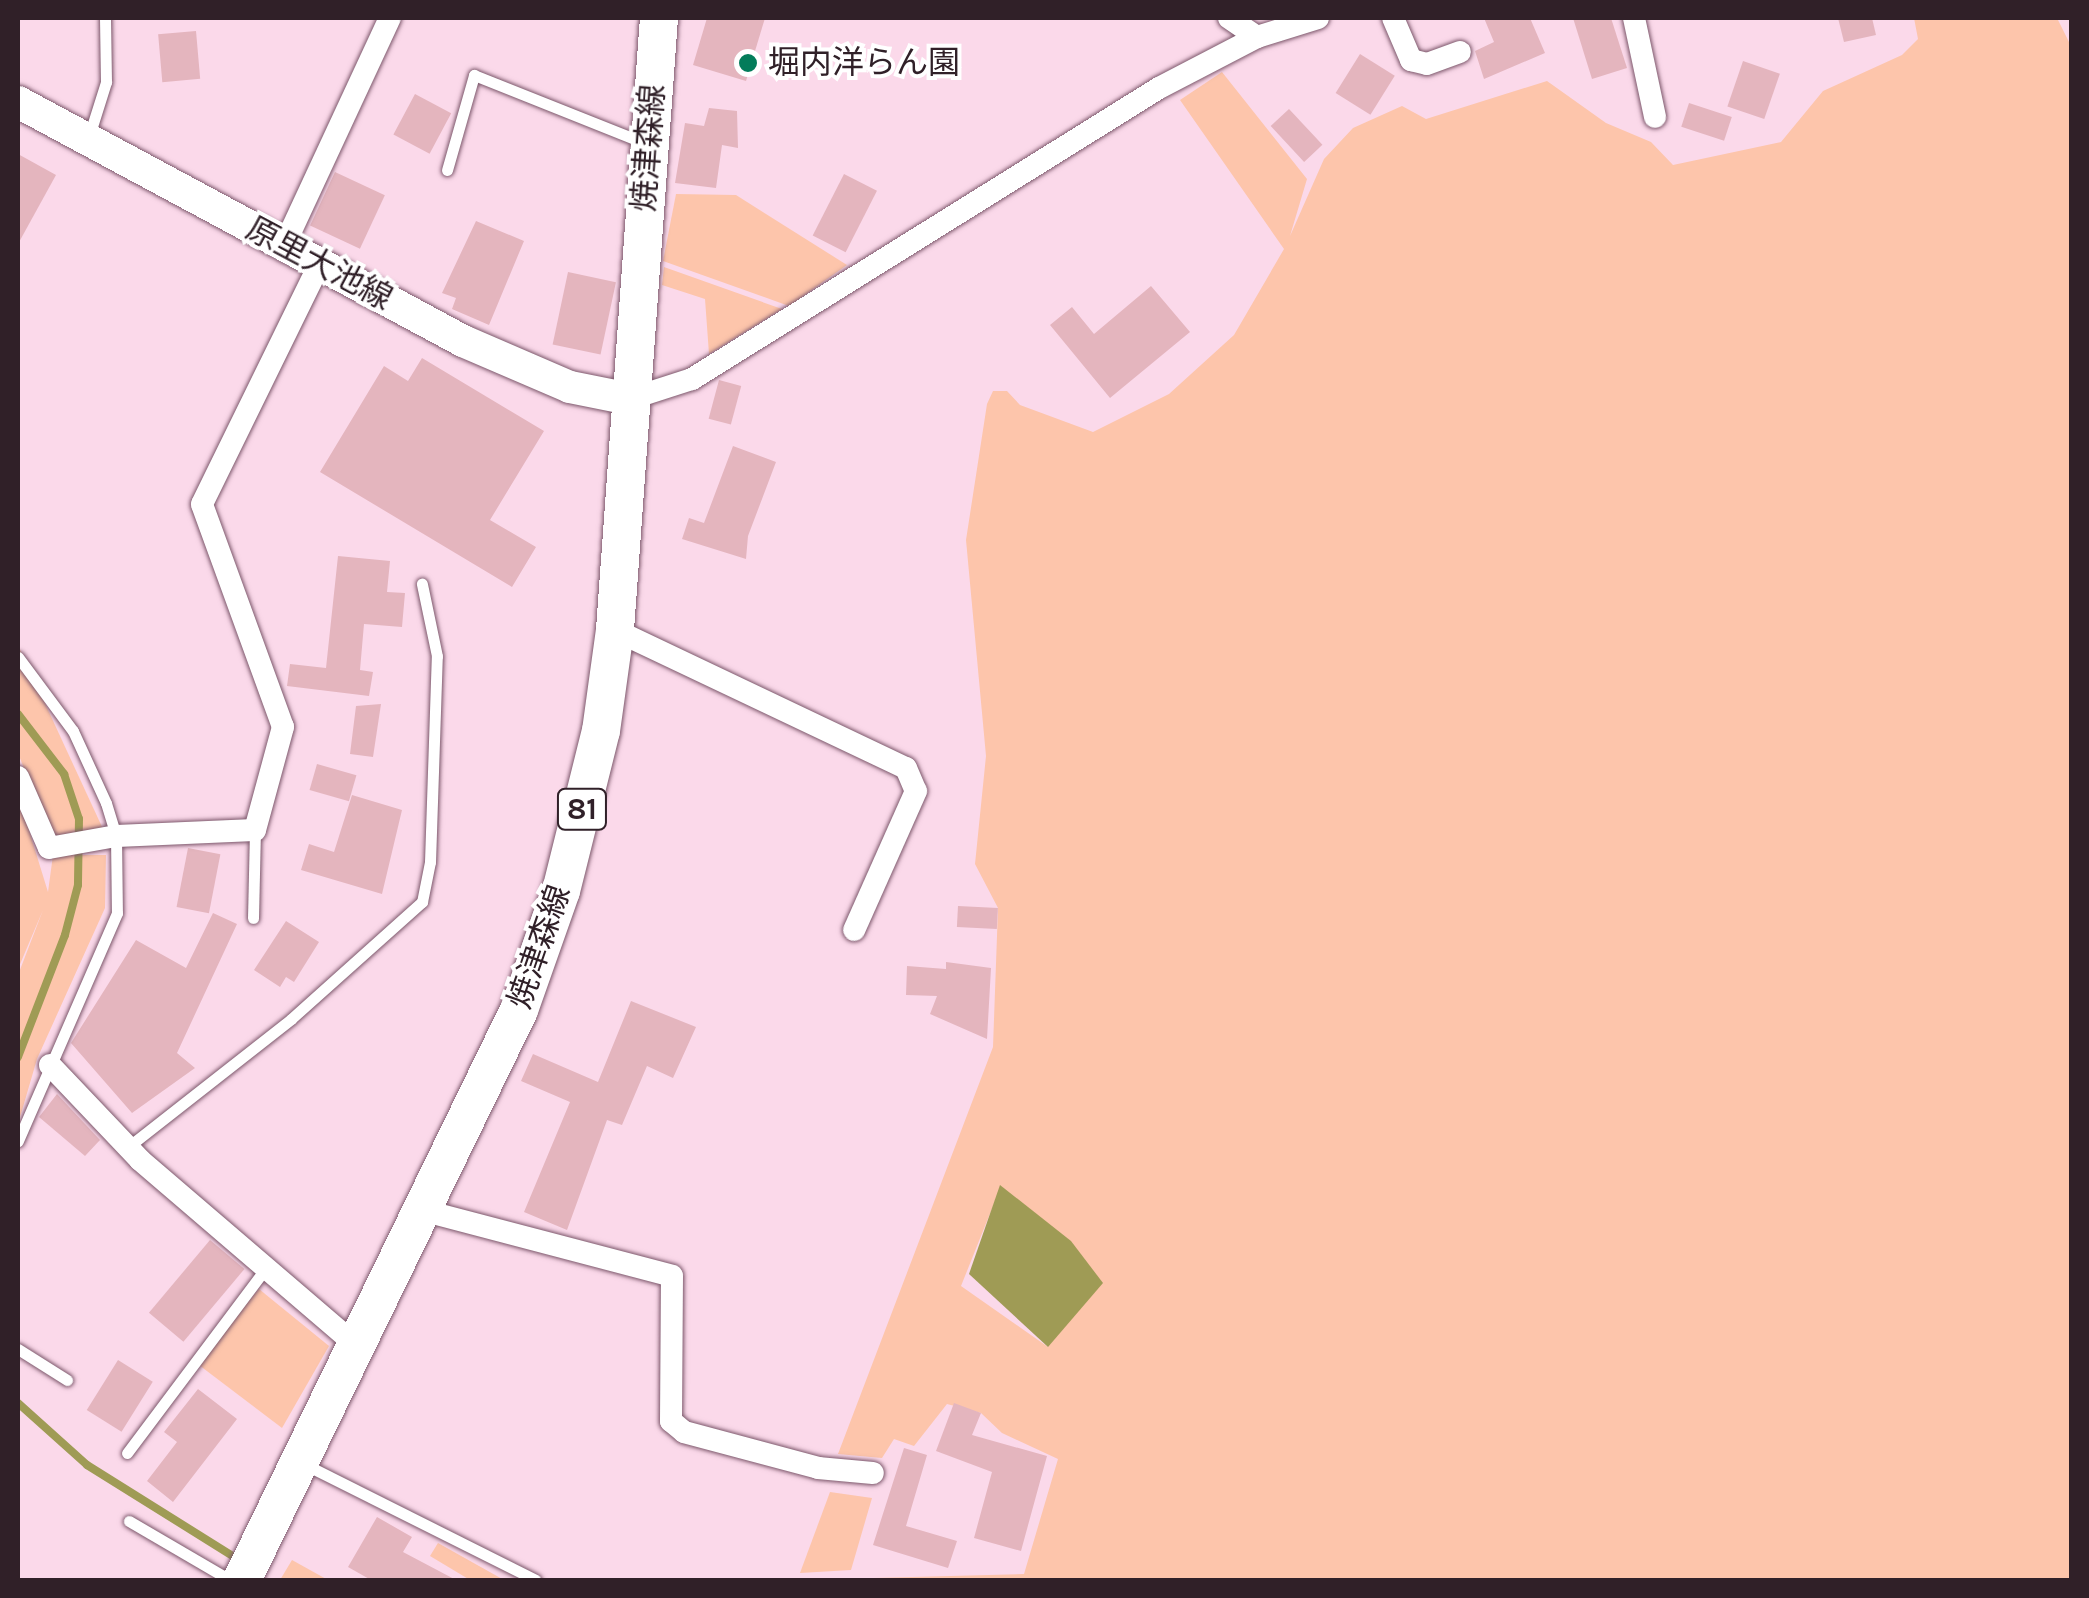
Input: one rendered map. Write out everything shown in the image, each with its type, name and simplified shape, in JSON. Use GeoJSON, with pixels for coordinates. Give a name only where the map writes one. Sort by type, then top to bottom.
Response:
{"type":"FeatureCollection","features":[{"type":"Feature","properties":{"kind":"main road","name":"焼津森線"},"geometry":{"type":"LineString","coordinates":[[242,1580],[425,1212],[519,1010],[561,891],[602,730],[615,630],[649,144],[662,22]]}},
{"type":"Feature","properties":{"kind":"main road","name":"原里大池線"},"geometry":{"type":"LineString","coordinates":[[18,102],[319,266],[498,356],[570,387],[630,400]]}},
{"type":"Feature","properties":{"kind":"street"},"geometry":{"type":"LineString","coordinates":[[284,246],[390,18]]}},
{"type":"Feature","properties":{"kind":"street"},"geometry":{"type":"LineString","coordinates":[[1229,18],[1257,37]]}},
{"type":"Feature","properties":{"kind":"street"},"geometry":{"type":"LineString","coordinates":[[630,400],[692,379],[1159,88],[1257,37],[1318,18]]}},
{"type":"Feature","properties":{"kind":"street"},"geometry":{"type":"LineString","coordinates":[[1393,18],[1411,60],[1427,64],[1460,52]]}},
{"type":"Feature","properties":{"kind":"street"},"geometry":{"type":"LineString","coordinates":[[1634,18],[1655,117]]}},
{"type":"Feature","properties":{"kind":"street"},"geometry":{"type":"LineString","coordinates":[[18,777],[49,848],[116,836],[255,830],[283,727],[202,504],[319,266]]}},
{"type":"Feature","properties":{"kind":"street"},"geometry":{"type":"LineString","coordinates":[[615,630],[906,768],[916,791],[854,930]]}},
{"type":"Feature","properties":{"kind":"street"},"geometry":{"type":"LineString","coordinates":[[50,1065],[128,1146],[358,1346]]}},
{"type":"Feature","properties":{"kind":"street"},"geometry":{"type":"LineString","coordinates":[[425,1212],[672,1276],[672,1421],[684,1432],[818,1468],[873,1472]]}},
{"type":"Feature","properties":{"kind":"lane"},"geometry":{"type":"LineString","coordinates":[[88,138],[106,82],[105,18]]}},
{"type":"Feature","properties":{"kind":"lane"},"geometry":{"type":"LineString","coordinates":[[447,170],[474,74],[649,144]]}},
{"type":"Feature","properties":{"kind":"lane"},"geometry":{"type":"LineString","coordinates":[[128,1146],[291,1019],[422,902],[430,862],[437,656],[422,584]]}},
{"type":"Feature","properties":{"kind":"lane"},"geometry":{"type":"LineString","coordinates":[[18,657],[73,731],[116,836],[117,914],[18,1141]]}},
{"type":"Feature","properties":{"kind":"lane"},"geometry":{"type":"LineString","coordinates":[[253,918],[255,830]]}},
{"type":"Feature","properties":{"kind":"lane"},"geometry":{"type":"LineString","coordinates":[[127,1453],[266,1268]]}},
{"type":"Feature","properties":{"kind":"lane"},"geometry":{"type":"LineString","coordinates":[[18,1349],[67,1380]]}},
{"type":"Feature","properties":{"kind":"lane"},"geometry":{"type":"LineString","coordinates":[[300,1462],[536,1580]]}},
{"type":"Feature","properties":{"kind":"lane"},"geometry":{"type":"LineString","coordinates":[[129,1520],[230,1580]]}},
{"type":"Feature","properties":{"kind":"shaded area"},"geometry":{"type":"Polygon","coordinates":[[[1914,18],[2057,18],[2072,48],[2071,1580],[796,1580],[1024,1574],[1058,1459],[1002,1433],[981,1413],[947,1404],[914,1446],[894,1439],[882,1458],[838,1454],[993,1047],[998,908],[975,864],[986,756],[966,540],[987,404],[993,391],[1007,391],[1020,405],[1093,432],[1169,394],[1234,335],[1284,249],[1180,100],[1222,72],[1307,179],[1290,236],[1324,159],[1353,128],[1402,106],[1426,119],[1547,81],[1606,123],[1651,142],[1673,165],[1781,142],[1823,91],[1902,55],[1918,39],[1914,18]],[[1001,1186],[961,1286],[1048,1347],[1001,1186]]]}},
{"type":"Feature","properties":{"kind":"shaded area"},"geometry":{"type":"Polygon","coordinates":[[[676,194],[736,195],[847,265],[789,306],[663,261],[676,194]]]}},
{"type":"Feature","properties":{"kind":"shaded area"},"geometry":{"type":"Polygon","coordinates":[[[664,267],[782,309],[709,354],[705,299],[662,285],[664,267]]]}},
{"type":"Feature","properties":{"kind":"shaded area"},"geometry":{"type":"Polygon","coordinates":[[[18,645],[103,829],[52,840],[18,753],[18,645]]]}},
{"type":"Feature","properties":{"kind":"shaded area"},"geometry":{"type":"Polygon","coordinates":[[[18,795],[48,892],[53,855],[106,855],[105,908],[37,1059],[18,1124],[18,975],[43,910],[18,969],[18,795]]]}},
{"type":"Feature","properties":{"kind":"shaded area"},"geometry":{"type":"Polygon","coordinates":[[[1000,1185],[1071,1241],[1103,1283],[1048,1347],[969,1274],[1000,1185]]]}},
{"type":"Feature","properties":{"kind":"shaded area"},"geometry":{"type":"Polygon","coordinates":[[[259,1289],[329,1346],[282,1428],[195,1362],[259,1289]]]}},
{"type":"Feature","properties":{"kind":"shaded area"},"geometry":{"type":"Polygon","coordinates":[[[830,1492],[872,1498],[851,1570],[800,1573],[830,1492]]]}},
{"type":"Feature","properties":{"kind":"shaded area"},"geometry":{"type":"Polygon","coordinates":[[[438,1543],[504,1580],[470,1580],[430,1556],[438,1543]]]}},
{"type":"Feature","properties":{"kind":"shaded area"},"geometry":{"type":"Polygon","coordinates":[[[292,1560],[328,1580],[280,1580],[292,1560]]]}},
{"type":"Feature","properties":{"kind":"building"},"geometry":{"type":"Polygon","coordinates":[[[707,18],[765,18],[746,81],[693,65],[707,18]]]}},
{"type":"Feature","properties":{"kind":"building"},"geometry":{"type":"Polygon","coordinates":[[[1484,18],[1530,18],[1545,53],[1484,79],[1475,51],[1494,42],[1484,18]]]}},
{"type":"Feature","properties":{"kind":"building"},"geometry":{"type":"Polygon","coordinates":[[[1573,18],[1611,18],[1627,68],[1592,79],[1573,18]]]}},
{"type":"Feature","properties":{"kind":"building"},"geometry":{"type":"Polygon","coordinates":[[[1838,18],[1872,18],[1876,35],[1844,42],[1838,18]]]}},
{"type":"Feature","properties":{"kind":"building"},"geometry":{"type":"Polygon","coordinates":[[[196,31],[200,79],[162,82],[158,34],[196,31]]]}},
{"type":"Feature","properties":{"kind":"building"},"geometry":{"type":"Polygon","coordinates":[[[1360,54],[1395,76],[1370,115],[1336,93],[1360,54]]]}},
{"type":"Feature","properties":{"kind":"building"},"geometry":{"type":"Polygon","coordinates":[[[1743,61],[1780,74],[1764,119],[1727,106],[1743,61]]]}},
{"type":"Feature","properties":{"kind":"building"},"geometry":{"type":"Polygon","coordinates":[[[415,94],[451,113],[430,154],[393,135],[415,94]]]}},
{"type":"Feature","properties":{"kind":"building"},"geometry":{"type":"Polygon","coordinates":[[[1689,103],[1732,117],[1724,141],[1681,127],[1689,103]]]}},
{"type":"Feature","properties":{"kind":"building"},"geometry":{"type":"Polygon","coordinates":[[[709,108],[737,111],[738,148],[722,145],[716,188],[675,183],[685,123],[704,126],[709,108]]]}},
{"type":"Feature","properties":{"kind":"building"},"geometry":{"type":"Polygon","coordinates":[[[1289,109],[1322,145],[1304,162],[1271,126],[1289,109]]]}},
{"type":"Feature","properties":{"kind":"building"},"geometry":{"type":"Polygon","coordinates":[[[18,154],[56,175],[18,244],[18,154]]]}},
{"type":"Feature","properties":{"kind":"building"},"geometry":{"type":"Polygon","coordinates":[[[335,172],[385,195],[360,249],[310,225],[335,172]]]}},
{"type":"Feature","properties":{"kind":"building"},"geometry":{"type":"Polygon","coordinates":[[[844,174],[877,191],[846,252],[813,235],[844,174]]]}},
{"type":"Feature","properties":{"kind":"building"},"geometry":{"type":"Polygon","coordinates":[[[476,221],[524,241],[489,325],[452,309],[456,298],[442,293],[476,221]]]}},
{"type":"Feature","properties":{"kind":"building"},"geometry":{"type":"Polygon","coordinates":[[[568,272],[616,282],[601,355],[553,344],[568,272]]]}},
{"type":"Feature","properties":{"kind":"building"},"geometry":{"type":"Polygon","coordinates":[[[1151,286],[1190,332],[1110,398],[1050,325],[1072,307],[1094,334],[1151,286]]]}},
{"type":"Feature","properties":{"kind":"building"},"geometry":{"type":"Polygon","coordinates":[[[422,358],[544,431],[490,520],[536,547],[512,587],[320,472],[384,366],[408,381],[422,358]]]}},
{"type":"Feature","properties":{"kind":"building"},"geometry":{"type":"Polygon","coordinates":[[[719,380],[741,386],[731,425],[709,419],[719,380]]]}},
{"type":"Feature","properties":{"kind":"building"},"geometry":{"type":"Polygon","coordinates":[[[733,446],[776,462],[748,536],[746,559],[682,539],[689,518],[704,523],[733,446]]]}},
{"type":"Feature","properties":{"kind":"building"},"geometry":{"type":"Polygon","coordinates":[[[338,556],[390,561],[387,592],[405,593],[402,627],[364,624],[360,670],[373,672],[369,696],[287,686],[290,664],[326,668],[338,556]]]}},
{"type":"Feature","properties":{"kind":"building"},"geometry":{"type":"Polygon","coordinates":[[[381,704],[373,757],[350,754],[356,706],[381,704]]]}},
{"type":"Feature","properties":{"kind":"building"},"geometry":{"type":"Polygon","coordinates":[[[317,764],[356,775],[349,801],[310,790],[317,764]]]}},
{"type":"Feature","properties":{"kind":"building"},"geometry":{"type":"Polygon","coordinates":[[[352,795],[402,810],[382,894],[301,870],[309,844],[334,852],[352,795]]]}},
{"type":"Feature","properties":{"kind":"building"},"geometry":{"type":"Polygon","coordinates":[[[188,848],[220,854],[209,913],[177,907],[188,848]]]}},
{"type":"Feature","properties":{"kind":"building"},"geometry":{"type":"Polygon","coordinates":[[[958,906],[998,908],[997,929],[957,927],[958,906]]]}},
{"type":"Feature","properties":{"kind":"building"},"geometry":{"type":"Polygon","coordinates":[[[213,913],[237,924],[177,1053],[195,1068],[132,1113],[71,1043],[136,940],[186,968],[213,913]]]}},
{"type":"Feature","properties":{"kind":"building"},"geometry":{"type":"Polygon","coordinates":[[[286,921],[319,942],[294,982],[286,977],[280,987],[254,970],[286,921]]]}},
{"type":"Feature","properties":{"kind":"building"},"geometry":{"type":"Polygon","coordinates":[[[946,962],[991,968],[987,1039],[930,1014],[937,996],[906,995],[907,966],[946,969],[946,962]]]}},
{"type":"Feature","properties":{"kind":"building"},"geometry":{"type":"Polygon","coordinates":[[[631,1001],[696,1027],[673,1078],[647,1066],[622,1125],[607,1120],[567,1230],[524,1212],[570,1102],[521,1081],[533,1054],[598,1082],[631,1001]]]}},
{"type":"Feature","properties":{"kind":"building"},"geometry":{"type":"Polygon","coordinates":[[[57,1094],[100,1140],[85,1156],[39,1117],[57,1094]]]}},
{"type":"Feature","properties":{"kind":"building"},"geometry":{"type":"Polygon","coordinates":[[[210,1240],[244,1269],[183,1342],[149,1313],[210,1240]]]}},
{"type":"Feature","properties":{"kind":"building"},"geometry":{"type":"Polygon","coordinates":[[[118,1360],[153,1382],[122,1432],[87,1410],[118,1360]]]}},
{"type":"Feature","properties":{"kind":"building"},"geometry":{"type":"Polygon","coordinates":[[[198,1389],[237,1419],[173,1502],[147,1481],[177,1442],[164,1432],[198,1389]]]}},
{"type":"Feature","properties":{"kind":"building"},"geometry":{"type":"Polygon","coordinates":[[[954,1403],[981,1413],[972,1435],[1047,1456],[1021,1551],[974,1538],[992,1472],[936,1451],[954,1403]]]}},
{"type":"Feature","properties":{"kind":"building"},"geometry":{"type":"Polygon","coordinates":[[[904,1448],[927,1455],[906,1526],[957,1541],[948,1568],[873,1545],[904,1448]]]}},
{"type":"Feature","properties":{"kind":"building"},"geometry":{"type":"Polygon","coordinates":[[[377,1517],[412,1537],[403,1552],[456,1580],[371,1580],[348,1567],[377,1517]]]}},
{"type":"Feature","properties":{"kind":"waterway"},"geometry":{"type":"LineString","coordinates":[[18,714],[64,774],[79,819],[78,885],[65,935],[18,1057]]}},
{"type":"Feature","properties":{"kind":"waterway"},"geometry":{"type":"LineString","coordinates":[[18,1403],[87,1465],[239,1560]]}},
{"type":"Feature","properties":{"kind":"place","name":"堀内洋らん園"},"geometry":{"type":"Point","coordinates":[748,63]}}]}
